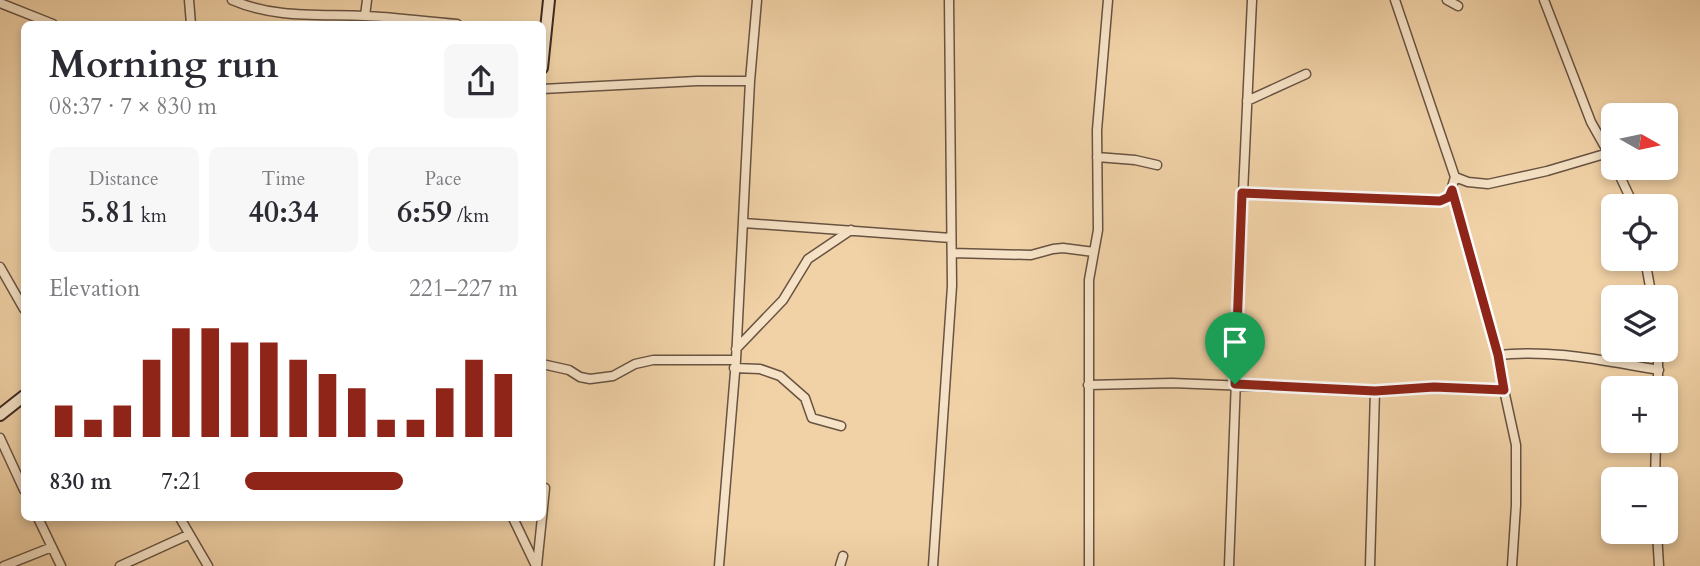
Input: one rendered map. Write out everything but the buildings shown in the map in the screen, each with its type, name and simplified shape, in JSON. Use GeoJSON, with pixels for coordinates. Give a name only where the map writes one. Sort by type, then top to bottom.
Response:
{"type":"FeatureCollection","features":[{"type":"Feature","properties":{"kind":"street"},"geometry":{"type":"LineString","coordinates":[[189,0],[191,21]]}},
{"type":"Feature","properties":{"kind":"street"},"geometry":{"type":"LineString","coordinates":[[232,0],[254,8],[289,14],[422,21]]}},
{"type":"Feature","properties":{"kind":"street"},"geometry":{"type":"LineString","coordinates":[[365,16],[367,0]]}},
{"type":"Feature","properties":{"kind":"street"},"geometry":{"type":"LineString","coordinates":[[546,22],[549,0]]}},
{"type":"Feature","properties":{"kind":"street"},"geometry":{"type":"LineString","coordinates":[[719,566],[735,364],[750,81],[757,0]]}},
{"type":"Feature","properties":{"kind":"street"},"geometry":{"type":"LineString","coordinates":[[933,566],[950,334],[950,0]]}},
{"type":"Feature","properties":{"kind":"street"},"geometry":{"type":"LineString","coordinates":[[1089,566],[1089,280],[1098,230],[1098,107],[1108,0]]}},
{"type":"Feature","properties":{"kind":"street"},"geometry":{"type":"LineString","coordinates":[[1229,566],[1242,193],[1252,0]]}},
{"type":"Feature","properties":{"kind":"street"},"geometry":{"type":"LineString","coordinates":[[1242,193],[1440,201],[1449,197],[1455,177],[1395,0]]}},
{"type":"Feature","properties":{"kind":"street"},"geometry":{"type":"LineString","coordinates":[[1447,0],[1458,6]]}},
{"type":"Feature","properties":{"kind":"street"},"geometry":{"type":"LineString","coordinates":[[1544,0],[1591,122],[1601,140]]}},
{"type":"Feature","properties":{"kind":"street"},"geometry":{"type":"LineString","coordinates":[[0,3],[45,21]]}},
{"type":"Feature","properties":{"kind":"street"},"geometry":{"type":"LineString","coordinates":[[1247,102],[1306,74]]}},
{"type":"Feature","properties":{"kind":"street"},"geometry":{"type":"LineString","coordinates":[[546,89],[750,81]]}},
{"type":"Feature","properties":{"kind":"street"},"geometry":{"type":"LineString","coordinates":[[1455,177],[1488,184],[1601,155]]}},
{"type":"Feature","properties":{"kind":"street"},"geometry":{"type":"LineString","coordinates":[[1097,156],[1157,165]]}},
{"type":"Feature","properties":{"kind":"street"},"geometry":{"type":"LineString","coordinates":[[1452,190],[1498,355],[1516,446],[1512,566]]}},
{"type":"Feature","properties":{"kind":"street"},"geometry":{"type":"LineString","coordinates":[[744,223],[951,238]]}},
{"type":"Feature","properties":{"kind":"street"},"geometry":{"type":"LineString","coordinates":[[736,349],[783,300],[808,259],[851,230]]}},
{"type":"Feature","properties":{"kind":"street"},"geometry":{"type":"LineString","coordinates":[[952,253],[1031,255],[1063,248],[1094,252]]}},
{"type":"Feature","properties":{"kind":"street"},"geometry":{"type":"LineString","coordinates":[[0,268],[21,304]]}},
{"type":"Feature","properties":{"kind":"street"},"geometry":{"type":"LineString","coordinates":[[1498,355],[1557,353],[1659,370]]}},
{"type":"Feature","properties":{"kind":"street"},"geometry":{"type":"LineString","coordinates":[[546,366],[569,370],[580,377],[590,379],[612,376],[635,364],[653,360],[735,364],[760,369],[776,373],[805,398],[812,418],[841,426]]}},
{"type":"Feature","properties":{"kind":"street"},"geometry":{"type":"LineString","coordinates":[[1659,362],[1659,376]]}},
{"type":"Feature","properties":{"kind":"street"},"geometry":{"type":"LineString","coordinates":[[1087,385],[1235,384],[1375,391],[1434,387],[1504,390]]}},
{"type":"Feature","properties":{"kind":"street"},"geometry":{"type":"LineString","coordinates":[[1370,566],[1375,391]]}},
{"type":"Feature","properties":{"kind":"street"},"geometry":{"type":"LineString","coordinates":[[0,415],[21,398]]}},
{"type":"Feature","properties":{"kind":"street"},"geometry":{"type":"LineString","coordinates":[[0,438],[21,484]]}},
{"type":"Feature","properties":{"kind":"street"},"geometry":{"type":"LineString","coordinates":[[39,521],[61,566]]}},
{"type":"Feature","properties":{"kind":"street"},"geometry":{"type":"LineString","coordinates":[[181,521],[208,566]]}},
{"type":"Feature","properties":{"kind":"street"},"geometry":{"type":"LineString","coordinates":[[514,521],[536,566]]}},
{"type":"Feature","properties":{"kind":"street"},"geometry":{"type":"LineString","coordinates":[[536,566],[541,521]]}},
{"type":"Feature","properties":{"kind":"street"},"geometry":{"type":"LineString","coordinates":[[120,566],[188,535]]}},
{"type":"Feature","properties":{"kind":"street"},"geometry":{"type":"LineString","coordinates":[[1658,544],[1659,566]]}},
{"type":"Feature","properties":{"kind":"street"},"geometry":{"type":"LineString","coordinates":[[4,566],[52,547]]}},
{"type":"Feature","properties":{"kind":"street"},"geometry":{"type":"LineString","coordinates":[[840,566],[843,556]]}},
{"type":"Feature","properties":{"kind":"route"},"geometry":{"type":"LineString","coordinates":[[1452,190],[1498,355],[1504,390],[1434,387],[1375,391],[1235,384],[1242,193],[1440,201],[1449,197],[1452,190]]}}]}
